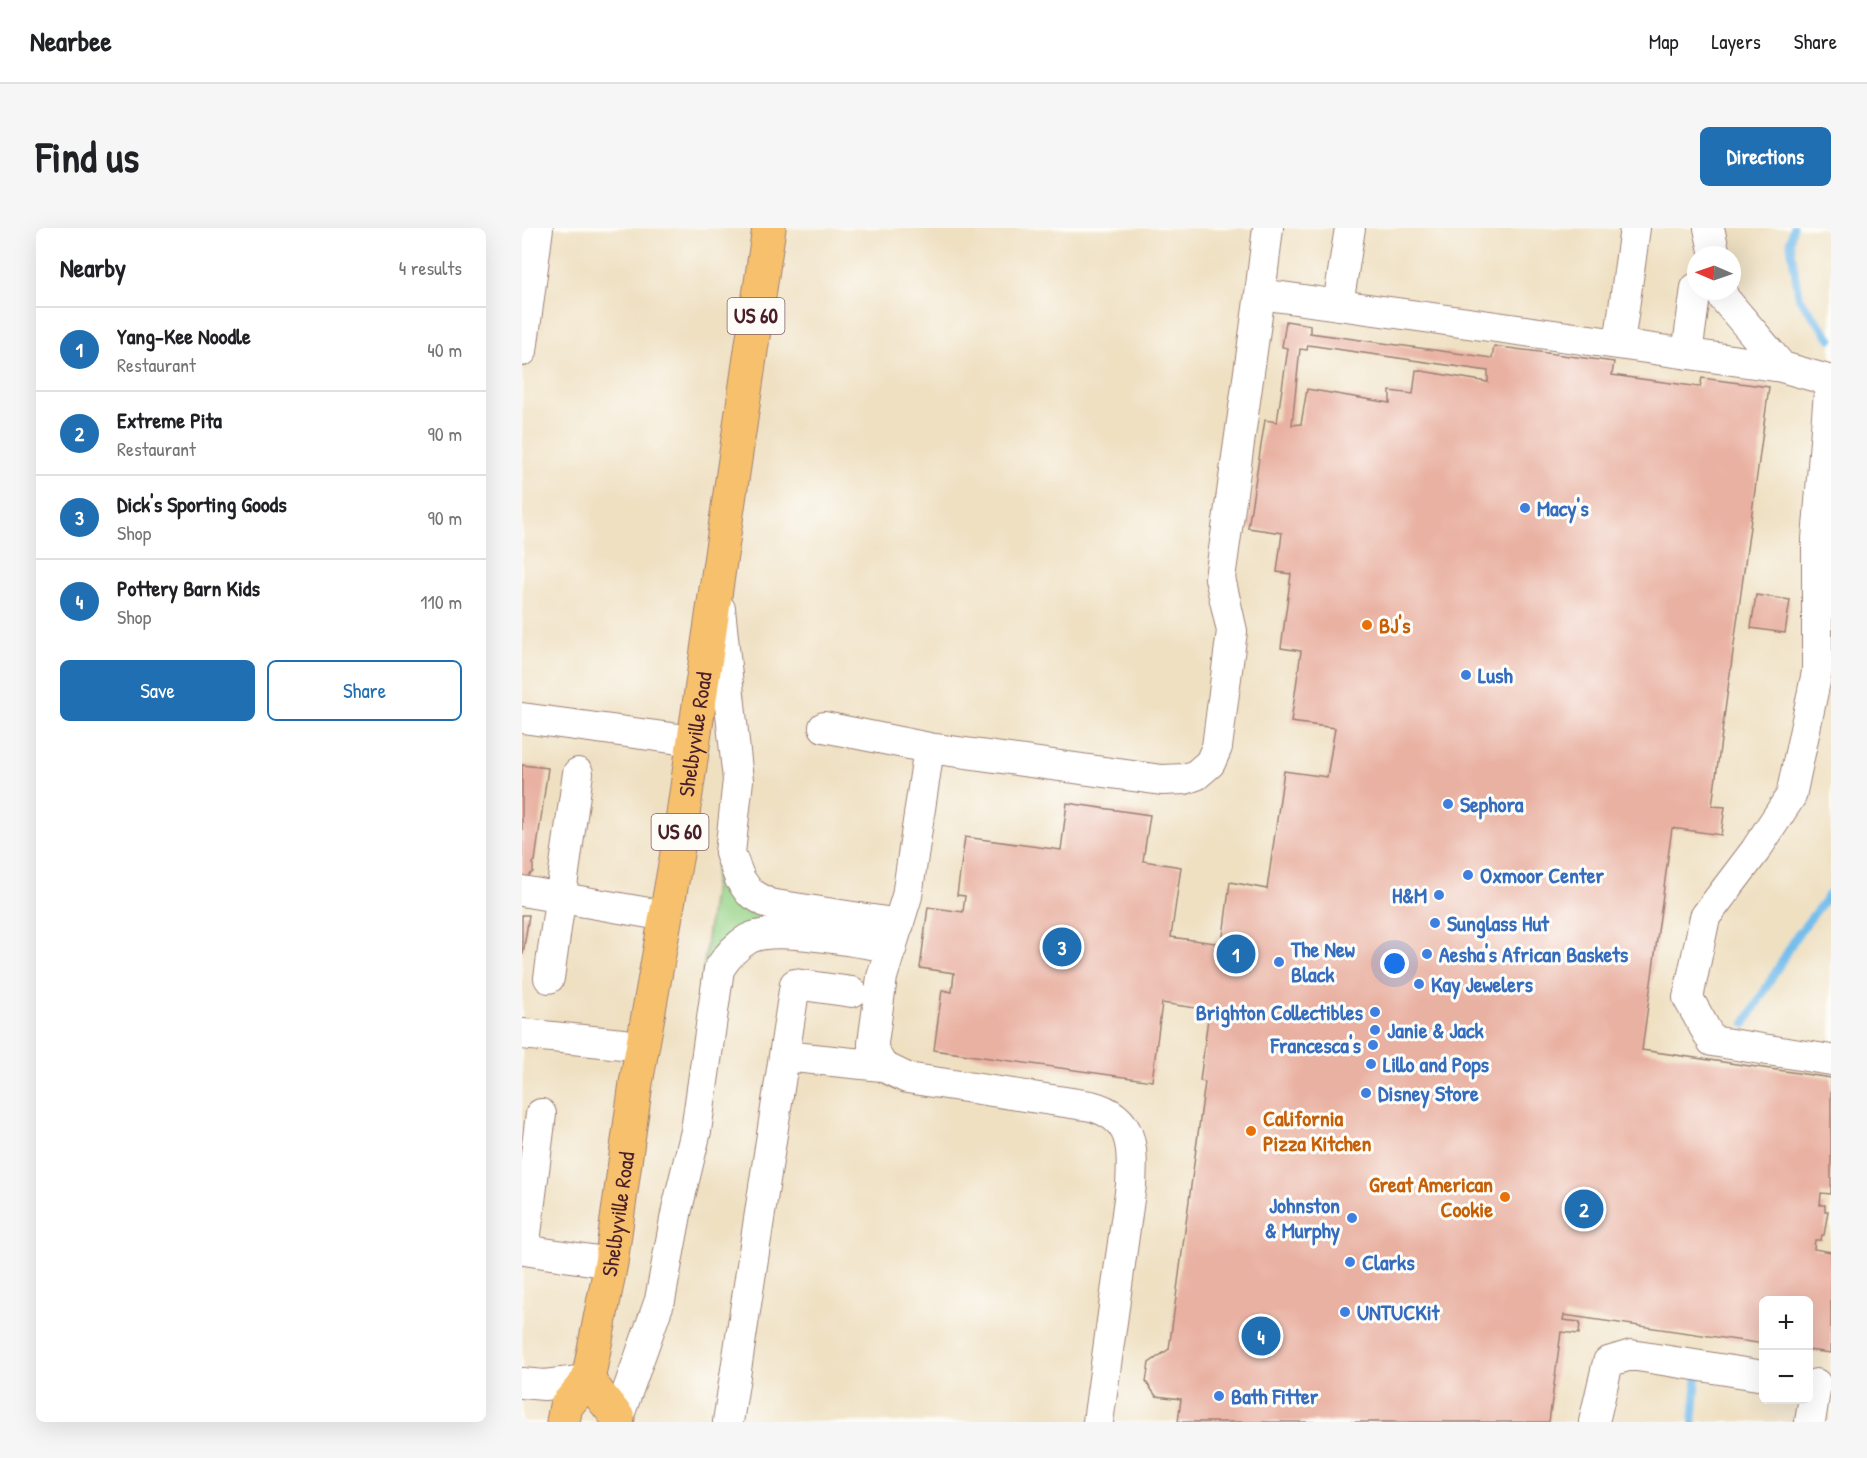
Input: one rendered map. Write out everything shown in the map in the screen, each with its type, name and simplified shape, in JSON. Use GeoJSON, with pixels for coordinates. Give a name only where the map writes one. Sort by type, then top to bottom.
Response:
{"type":"FeatureCollection","features":[{"type":"Feature","properties":{"kind":"main road","name":"Shelbyville Road"},"geometry":{"type":"LineString","coordinates":[[563,1422],[566,1406],[588,1380],[611,1263],[643,1046],[694,741],[769,228]]}},
{"type":"Feature","properties":{"kind":"main road"},"geometry":{"type":"LineString","coordinates":[[588,1380],[617,1420]]}},
{"type":"Feature","properties":{"kind":"street"},"geometry":{"type":"LineString","coordinates":[[522,351],[538,228]]}},
{"type":"Feature","properties":{"kind":"street"},"geometry":{"type":"LineString","coordinates":[[824,727],[929,748],[1162,780],[1185,779],[1196,775],[1210,764],[1217,747],[1232,641],[1232,631],[1220,578],[1268,228]]}},
{"type":"Feature","properties":{"kind":"street"},"geometry":{"type":"LineString","coordinates":[[1338,305],[1350,228]]}},
{"type":"Feature","properties":{"kind":"street"},"geometry":{"type":"LineString","coordinates":[[1619,344],[1635,228]]}},
{"type":"Feature","properties":{"kind":"street"},"geometry":{"type":"LineString","coordinates":[[1702,246],[1704,228]]}},
{"type":"Feature","properties":{"kind":"street"},"geometry":{"type":"LineString","coordinates":[[1709,228],[1713,246]]}},
{"type":"Feature","properties":{"kind":"street"},"geometry":{"type":"LineString","coordinates":[[1260,294],[1782,367],[1830,381],[1817,539],[1817,672],[1791,796],[1755,851],[1706,917],[1688,998],[1712,1041],[1831,1060]]}},
{"type":"Feature","properties":{"kind":"street"},"geometry":{"type":"LineString","coordinates":[[1687,354],[1694,300]]}},
{"type":"Feature","properties":{"kind":"street"},"geometry":{"type":"LineString","coordinates":[[1725,300],[1752,335],[1782,367]]}},
{"type":"Feature","properties":{"kind":"street"},"geometry":{"type":"LineString","coordinates":[[717,580],[738,780],[730,853],[740,879],[749,891],[769,904],[895,935]]}},
{"type":"Feature","properties":{"kind":"street"},"geometry":{"type":"LineString","coordinates":[[522,718],[694,741]]}},
{"type":"Feature","properties":{"kind":"street"},"geometry":{"type":"LineString","coordinates":[[882,1066],[873,1049],[873,1043],[882,977],[907,896],[929,748]]}},
{"type":"Feature","properties":{"kind":"street"},"geometry":{"type":"LineString","coordinates":[[549,978],[578,773]]}},
{"type":"Feature","properties":{"kind":"street"},"geometry":{"type":"LineString","coordinates":[[522,891],[666,916]]}},
{"type":"Feature","properties":{"kind":"street"},"geometry":{"type":"LineString","coordinates":[[617,1420],[660,1300],[677,1209],[696,1131],[719,969],[740,945],[748,939],[764,934],[778,932],[895,935]]}},
{"type":"Feature","properties":{"kind":"street"},"geometry":{"type":"LineString","coordinates":[[728,1422],[795,984],[852,992]]}},
{"type":"Feature","properties":{"kind":"street"},"geometry":{"type":"LineString","coordinates":[[522,1034],[643,1046]]}},
{"type":"Feature","properties":{"kind":"street"},"geometry":{"type":"LineString","coordinates":[[784,1056],[882,1066],[895,1074],[913,1079],[1091,1106],[1109,1112],[1124,1126],[1132,1148],[1131,1185],[1098,1422]]}},
{"type":"Feature","properties":{"kind":"street"},"geometry":{"type":"LineString","coordinates":[[541,1114],[523,1258],[611,1263]]}},
{"type":"Feature","properties":{"kind":"street"},"geometry":{"type":"LineString","coordinates":[[1594,1422],[1608,1362],[1631,1355],[1759,1375]]}},
{"type":"Feature","properties":{"kind":"street"},"geometry":{"type":"LineString","coordinates":[[522,1383],[544,1385],[588,1380]]}},
{"type":"Feature","properties":{"kind":"street"},"geometry":{"type":"LineString","coordinates":[[1810,1422],[1818,1386]]}},
{"type":"Feature","properties":{"kind":"green space"},"geometry":{"type":"Polygon","coordinates":[[[720,837],[779,923],[705,989],[701,988],[720,837]]]}},
{"type":"Feature","properties":{"kind":"building","name":"Oxmoor Center"},"geometry":{"type":"Polygon","coordinates":[[[1286,321],[1310,325],[1310,333],[1492,358],[1494,346],[1614,362],[1612,375],[1700,387],[1702,378],[1769,387],[1712,806],[1725,807],[1721,835],[1672,828],[1642,1050],[1831,1078],[1831,1194],[1821,1193],[1820,1205],[1825,1205],[1825,1211],[1828,1211],[1824,1235],[1821,1240],[1815,1240],[1814,1249],[1831,1252],[1831,1353],[1813,1351],[1813,1296],[1759,1296],[1759,1343],[1564,1315],[1563,1320],[1580,1322],[1579,1334],[1561,1332],[1549,1422],[1178,1422],[1181,1399],[1156,1396],[1146,1382],[1149,1363],[1169,1349],[1205,1082],[1200,1081],[1209,1010],[1162,1003],[1152,1081],[934,1050],[942,990],[952,992],[954,973],[920,968],[928,907],[963,912],[965,896],[957,895],[965,837],[1061,850],[1067,803],[1150,815],[1143,861],[1181,867],[1171,937],[1222,944],[1230,882],[1267,889],[1284,771],[1327,777],[1335,728],[1291,722],[1301,651],[1281,648],[1291,574],[1277,572],[1282,533],[1248,528],[1265,420],[1277,422],[1288,348],[1282,347],[1286,321]],[[1308,345],[1307,350],[1300,349],[1292,425],[1301,424],[1307,389],[1390,403],[1390,391],[1413,394],[1416,370],[1488,382],[1488,371],[1308,345]]]}},
{"type":"Feature","properties":{"kind":"building"},"geometry":{"type":"Polygon","coordinates":[[[1756,595],[1790,600],[1785,633],[1751,628],[1756,595]]]}},
{"type":"Feature","properties":{"kind":"building"},"geometry":{"type":"Polygon","coordinates":[[[522,765],[548,768],[533,872],[527,877],[522,877],[522,765]]]}},
{"type":"Feature","properties":{"kind":"building"},"geometry":{"type":"Polygon","coordinates":[[[522,915],[529,915],[523,954],[522,954],[522,915]]]}},
{"type":"Feature","properties":{"kind":"waterway"},"geometry":{"type":"LineString","coordinates":[[1793,228],[1790,241],[1799,298],[1831,339]]}},
{"type":"Feature","properties":{"kind":"waterway"},"geometry":{"type":"LineString","coordinates":[[1745,1024],[1796,937],[1831,892]]}},
{"type":"Feature","properties":{"kind":"waterway"},"geometry":{"type":"LineString","coordinates":[[1693,1422],[1697,1378]]}},
{"type":"Feature","properties":{"kind":"place","name":"Macy's"},"geometry":{"type":"Point","coordinates":[1525,508]}},
{"type":"Feature","properties":{"kind":"place","name":"BJ's"},"geometry":{"type":"Point","coordinates":[1367,625]}},
{"type":"Feature","properties":{"kind":"place","name":"Lush"},"geometry":{"type":"Point","coordinates":[1466,675]}},
{"type":"Feature","properties":{"kind":"place","name":"Sephora"},"geometry":{"type":"Point","coordinates":[1448,804]}},
{"type":"Feature","properties":{"kind":"place","name":"Oxmoor Center"},"geometry":{"type":"Point","coordinates":[1468,875]}},
{"type":"Feature","properties":{"kind":"place","name":"H&M"},"geometry":{"type":"Point","coordinates":[1439,895]}},
{"type":"Feature","properties":{"kind":"place","name":"Sunglass Hut"},"geometry":{"type":"Point","coordinates":[1435,923]}},
{"type":"Feature","properties":{"kind":"place","name":"Dick's Sporting Goods"},"geometry":{"type":"Point","coordinates":[1062,947]}},
{"type":"Feature","properties":{"kind":"place","name":"Yang-Kee Noodle"},"geometry":{"type":"Point","coordinates":[1236,954]}},
{"type":"Feature","properties":{"kind":"place","name":"Aesha's African Baskets"},"geometry":{"type":"Point","coordinates":[1427,954]}},
{"type":"Feature","properties":{"kind":"place","name":"The New Black"},"geometry":{"type":"Point","coordinates":[1279,962]}},
{"type":"Feature","properties":{"kind":"place","name":"Kay Jewelers"},"geometry":{"type":"Point","coordinates":[1419,984]}},
{"type":"Feature","properties":{"kind":"place","name":"Brighton Collectibles"},"geometry":{"type":"Point","coordinates":[1375,1012]}},
{"type":"Feature","properties":{"kind":"place","name":"Janie & Jack"},"geometry":{"type":"Point","coordinates":[1375,1030]}},
{"type":"Feature","properties":{"kind":"place","name":"Francesca's"},"geometry":{"type":"Point","coordinates":[1373,1045]}},
{"type":"Feature","properties":{"kind":"place","name":"Lillo and Pops"},"geometry":{"type":"Point","coordinates":[1371,1064]}},
{"type":"Feature","properties":{"kind":"place","name":"Disney Store"},"geometry":{"type":"Point","coordinates":[1366,1093]}},
{"type":"Feature","properties":{"kind":"place","name":"California Pizza Kitchen"},"geometry":{"type":"Point","coordinates":[1251,1131]}},
{"type":"Feature","properties":{"kind":"place","name":"Great American Cookie"},"geometry":{"type":"Point","coordinates":[1505,1197]}},
{"type":"Feature","properties":{"kind":"place","name":"Extreme Pita"},"geometry":{"type":"Point","coordinates":[1584,1209]}},
{"type":"Feature","properties":{"kind":"place","name":"Johnston & Murphy"},"geometry":{"type":"Point","coordinates":[1352,1218]}},
{"type":"Feature","properties":{"kind":"place","name":"Clarks"},"geometry":{"type":"Point","coordinates":[1350,1262]}},
{"type":"Feature","properties":{"kind":"place","name":"UNTUCKit"},"geometry":{"type":"Point","coordinates":[1345,1312]}},
{"type":"Feature","properties":{"kind":"place","name":"Pottery Barn Kids"},"geometry":{"type":"Point","coordinates":[1261,1336]}},
{"type":"Feature","properties":{"kind":"place","name":"Bath Fitter"},"geometry":{"type":"Point","coordinates":[1219,1396]}}]}
